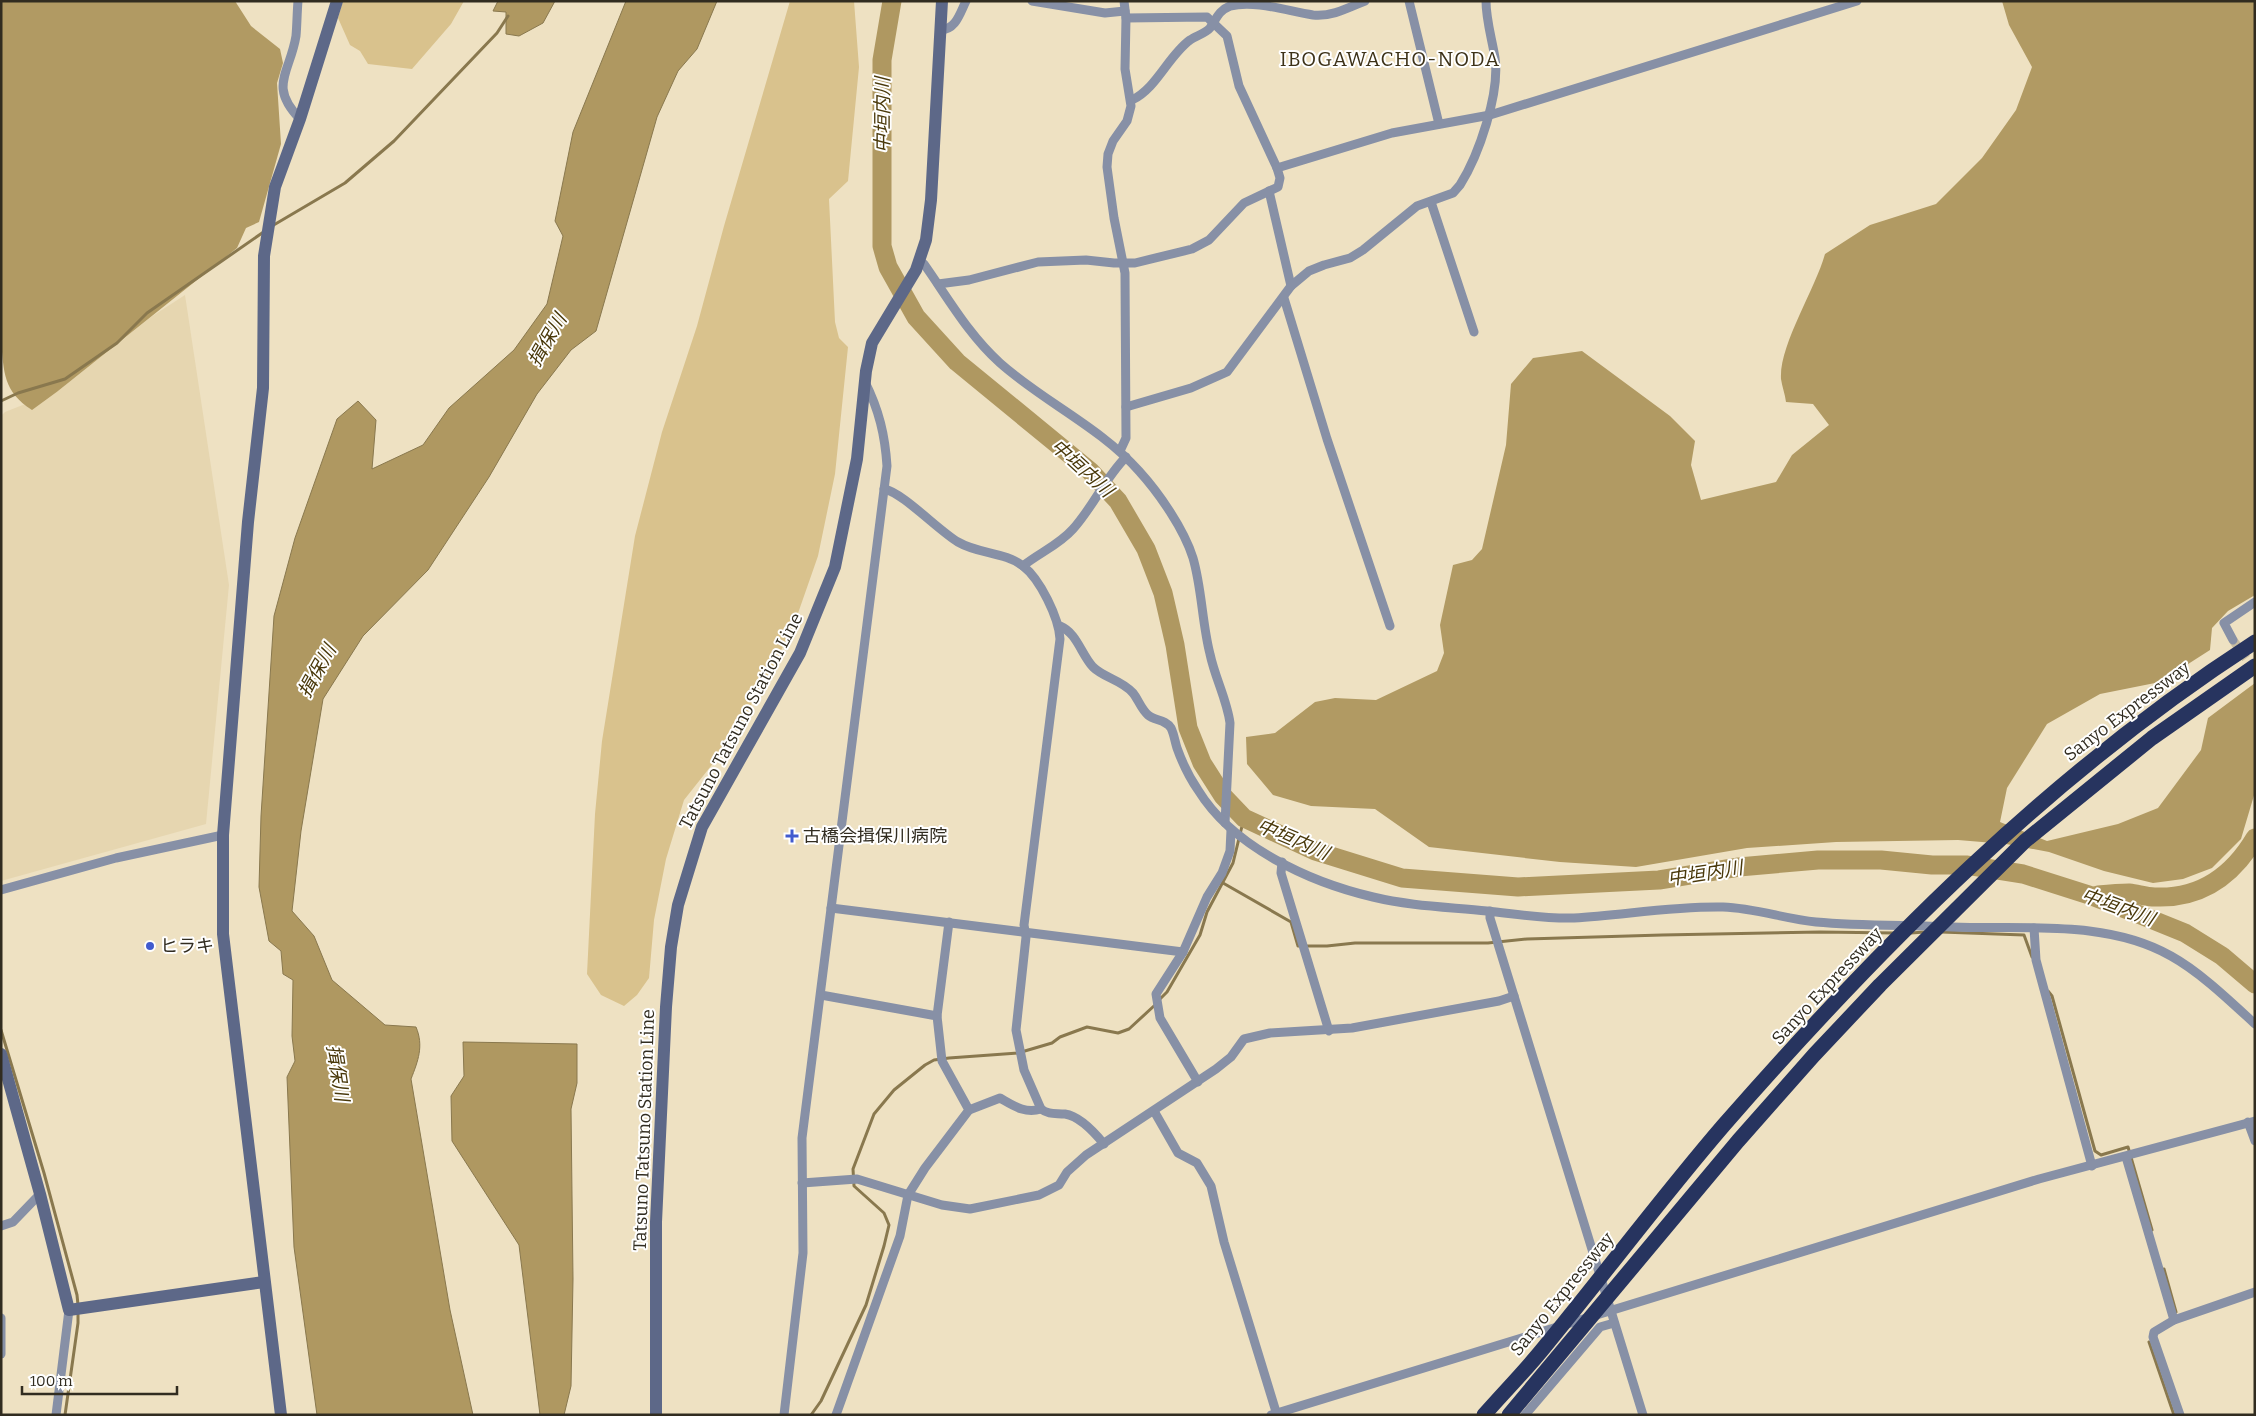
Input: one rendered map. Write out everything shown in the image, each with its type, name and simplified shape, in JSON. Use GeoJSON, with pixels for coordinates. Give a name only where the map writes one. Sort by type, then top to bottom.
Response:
{"type":"FeatureCollection","features":[{"type":"Feature","properties":{"kind":"highway","name":"Sanyo Expressway"},"geometry":{"type":"LineString","coordinates":[[1484,1415],[1544,1347],[1722,1127],[1792,1049],[1924,910],[2061,785],[2140,722],[2255,642]]}},
{"type":"Feature","properties":{"kind":"highway","name":"Sanyo Expressway"},"geometry":{"type":"LineString","coordinates":[[1509,1415],[1560,1357],[1684,1205],[1814,1055],[1880,985],[2025,841],[2152,738],[2255,666]]}},
{"type":"Feature","properties":{"kind":"street"},"geometry":{"type":"LineString","coordinates":[[298,1],[296,37],[283,80],[283,93],[290,108],[300,118]]}},
{"type":"Feature","properties":{"kind":"street"},"geometry":{"type":"LineString","coordinates":[[281,1415],[223,934],[223,835],[248,522],[263,388],[264,256],[275,188],[300,118],[337,1]]}},
{"type":"Feature","properties":{"kind":"street","name":"Tatsuno Tatsuno Station Line"},"geometry":{"type":"LineString","coordinates":[[656,1415],[656,1222],[666,1007],[671,947],[678,905],[702,827],[800,653],[835,567],[857,459],[865,382],[872,344],[886,316],[918,265],[926,240],[931,200],[942,1]]}},
{"type":"Feature","properties":{"kind":"street"},"geometry":{"type":"LineString","coordinates":[[940,30],[947,30],[952,27],[966,1]]}},
{"type":"Feature","properties":{"kind":"street"},"geometry":{"type":"LineString","coordinates":[[938,284],[969,280],[1038,262],[1086,260],[1124,263],[1192,249],[1209,240],[1244,203],[1278,187],[1280,178],[1239,86],[1227,36],[1207,17],[1125,15],[1032,1]]}},
{"type":"Feature","properties":{"kind":"street"},"geometry":{"type":"LineString","coordinates":[[1023,566],[1072,530],[1091,508],[1123,456],[1126,438],[1124,263],[1114,218],[1108,154],[1113,141],[1127,121],[1132,100],[1125,69],[1124,1]]}},
{"type":"Feature","properties":{"kind":"street"},"geometry":{"type":"LineString","coordinates":[[1132,100],[1149,86],[1190,40],[1210,28],[1220,10],[1233,5],[1251,2],[1314,15],[1336,13],[1364,1]]}},
{"type":"Feature","properties":{"kind":"street"},"geometry":{"type":"LineString","coordinates":[[1409,1],[1439,124]]}},
{"type":"Feature","properties":{"kind":"street"},"geometry":{"type":"LineString","coordinates":[[1126,407],[1191,388],[1227,372],[1284,298],[1291,286],[1309,272],[1324,265],[1350,258],[1363,250],[1417,206],[1453,193],[1460,186],[1490,115],[1494,97],[1495,59],[1486,1]]}},
{"type":"Feature","properties":{"kind":"street"},"geometry":{"type":"LineString","coordinates":[[1276,168],[1392,133],[1490,115],[1857,1]]}},
{"type":"Feature","properties":{"kind":"street"},"geometry":{"type":"LineString","coordinates":[[1269,191],[1291,286]]}},
{"type":"Feature","properties":{"kind":"street"},"geometry":{"type":"LineString","coordinates":[[1431,202],[1474,332]]}},
{"type":"Feature","properties":{"kind":"street"},"geometry":{"type":"LineString","coordinates":[[918,265],[938,284],[969,331],[1000,363],[1123,456],[1141,473],[1175,521],[1193,557],[1209,653],[1218,685],[1229,712],[1225,820]]}},
{"type":"Feature","properties":{"kind":"street"},"geometry":{"type":"LineString","coordinates":[[1284,298],[1327,439],[1390,626]]}},
{"type":"Feature","properties":{"kind":"street"},"geometry":{"type":"LineString","coordinates":[[784,1415],[803,1253],[802,1138],[887,466],[885,438],[876,406],[865,382]]}},
{"type":"Feature","properties":{"kind":"street"},"geometry":{"type":"LineString","coordinates":[[884,489],[889,490],[902,499],[959,543],[1013,560],[1023,566],[1053,608],[1060,626],[1016,1011],[1016,1030],[1024,1070],[1041,1109],[1046,1113],[1066,1114],[1076,1118],[1104,1144]]}},
{"type":"Feature","properties":{"kind":"street"},"geometry":{"type":"LineString","coordinates":[[2233,640],[2224,622],[2255,602]]}},
{"type":"Feature","properties":{"kind":"street"},"geometry":{"type":"LineString","coordinates":[[1060,626],[1066,628],[1072,635],[1093,666],[1101,673],[1119,681],[1133,693],[1146,713],[1152,718],[1166,723],[1171,728],[1178,750],[1198,791],[1225,820],[1231,830],[1282,862],[1302,872],[1370,896],[1422,905],[1567,918],[1657,909],[1724,907],[1747,909],[1816,922],[2073,928],[2136,942],[2171,956],[2220,992],[2255,1024]]}},
{"type":"Feature","properties":{"kind":"street"},"geometry":{"type":"LineString","coordinates":[[1198,1082],[1160,1018],[1156,994],[1183,952],[1207,897],[1222,873],[1230,851],[1231,830]]}},
{"type":"Feature","properties":{"kind":"street"},"geometry":{"type":"LineString","coordinates":[[1,890],[116,858],[223,835]]}},
{"type":"Feature","properties":{"kind":"street"},"geometry":{"type":"LineString","coordinates":[[1282,862],[1281,873],[1329,1030]]}},
{"type":"Feature","properties":{"kind":"street"},"geometry":{"type":"LineString","coordinates":[[831,908],[1183,952]]}},
{"type":"Feature","properties":{"kind":"street"},"geometry":{"type":"LineString","coordinates":[[1490,911],[1490,918],[1642,1415]]}},
{"type":"Feature","properties":{"kind":"street"},"geometry":{"type":"LineString","coordinates":[[949,922],[937,1016],[941,1058],[969,1110]]}},
{"type":"Feature","properties":{"kind":"street"},"geometry":{"type":"LineString","coordinates":[[2034,928],[2036,960],[2092,1166]]}},
{"type":"Feature","properties":{"kind":"street"},"geometry":{"type":"LineString","coordinates":[[821,995],[937,1016]]}},
{"type":"Feature","properties":{"kind":"street"},"geometry":{"type":"LineString","coordinates":[[802,1183],[853,1179],[942,1205],[970,1209],[1026,1199],[1059,1185],[1067,1172],[1086,1155],[1198,1082],[1230,1056],[1244,1038],[1270,1033],[1329,1030],[1401,1020],[1514,996]]}},
{"type":"Feature","properties":{"kind":"street"},"geometry":{"type":"LineString","coordinates":[[1,1054],[4,1071],[40,1194],[69,1310],[56,1415]]}},
{"type":"Feature","properties":{"kind":"street"},"geometry":{"type":"LineString","coordinates":[[836,1415],[900,1236],[908,1195],[925,1168],[969,1110],[1000,1098],[1022,1110],[1033,1111],[1041,1109]]}},
{"type":"Feature","properties":{"kind":"street"},"geometry":{"type":"LineString","coordinates":[[1154,1111],[1178,1153],[1197,1163],[1211,1186],[1224,1242],[1275,1414],[2039,1179],[2251,1122],[2255,1141]]}},
{"type":"Feature","properties":{"kind":"street"},"geometry":{"type":"LineString","coordinates":[[2126,1157],[2174,1320]]}},
{"type":"Feature","properties":{"kind":"street"},"geometry":{"type":"LineString","coordinates":[[1,1226],[13,1222],[40,1194]]}},
{"type":"Feature","properties":{"kind":"street"},"geometry":{"type":"LineString","coordinates":[[69,1310],[264,1282]]}},
{"type":"Feature","properties":{"kind":"street"},"geometry":{"type":"LineString","coordinates":[[2180,1415],[2153,1337],[2154,1332],[2174,1320],[2255,1292]]}},
{"type":"Feature","properties":{"kind":"street"},"geometry":{"type":"LineString","coordinates":[[1,1318],[1,1354]]}},
{"type":"Feature","properties":{"kind":"street"},"geometry":{"type":"LineString","coordinates":[[1577,1320],[1592,1337]]}},
{"type":"Feature","properties":{"kind":"street"},"geometry":{"type":"LineString","coordinates":[[1525,1415],[1600,1327],[1614,1323]]}},
{"type":"Feature","properties":{"kind":"shaded area"},"geometry":{"type":"Polygon","coordinates":[[[1,1],[235,1],[251,26],[280,49],[283,63],[277,83],[281,144],[259,222],[246,228],[237,248],[32,410],[15,396],[10,388],[4,372],[1,340],[1,1]]]}},
{"type":"Feature","properties":{"kind":"shaded area"},"geometry":{"type":"Polygon","coordinates":[[[343,1],[464,1],[451,24],[412,69],[368,64],[360,51],[350,45],[338,18],[343,1]]]}},
{"type":"Feature","properties":{"kind":"shaded area"},"geometry":{"type":"Polygon","coordinates":[[[790,1],[854,1],[859,67],[848,181],[829,199],[835,322],[839,338],[848,347],[835,474],[818,556],[796,619],[776,661],[730,742],[684,800],[666,859],[654,920],[649,978],[637,995],[624,1006],[601,995],[587,974],[595,814],[602,741],[635,536],[662,432],[697,326],[724,226],[790,1]]]}},
{"type":"Feature","properties":{"kind":"shaded area"},"geometry":{"type":"Polygon","coordinates":[[[2002,1],[2255,1],[2255,595],[2228,611],[2212,628],[2210,650],[2160,682],[2100,694],[2047,724],[2007,788],[2000,822],[2047,841],[2118,824],[2158,808],[2201,750],[2208,718],[2255,683],[2255,792],[2241,839],[2212,868],[2183,879],[2153,883],[2104,871],[2049,852],[2006,844],[1958,840],[1836,842],[1747,848],[1636,867],[1560,862],[1429,847],[1375,809],[1311,806],[1273,795],[1247,764],[1246,737],[1275,733],[1315,702],[1335,698],[1376,700],[1437,671],[1444,653],[1440,625],[1453,565],[1472,560],[1482,549],[1506,445],[1511,384],[1533,358],[1582,351],[1670,416],[1695,441],[1691,465],[1701,500],[1776,482],[1792,455],[1829,425],[1813,404],[1786,402],[1781,379],[1782,365],[1791,334],[1814,284],[1825,254],[1870,225],[1936,204],[1982,158],[2016,110],[2032,67],[2009,25],[2002,1]]]}},
{"type":"Feature","properties":{"kind":"shaded area"},"geometry":{"type":"Polygon","coordinates":[[[185,295],[229,585],[206,824],[1,881],[1,416],[5,412],[58,391],[151,317],[185,295]]]}},
{"type":"Feature","properties":{"kind":"water"},"geometry":{"type":"Polygon","coordinates":[[[498,1],[555,1],[543,23],[519,36],[506,34],[506,12],[493,11],[498,1]]]}},
{"type":"Feature","properties":{"kind":"water","name":"揖保川"},"geometry":{"type":"Polygon","coordinates":[[[626,1],[717,1],[697,49],[678,71],[657,117],[596,331],[571,350],[537,394],[489,477],[428,570],[363,636],[323,699],[301,831],[292,911],[314,936],[332,980],[385,1025],[416,1027],[420,1047],[418,1060],[411,1079],[450,1310],[473,1415],[317,1415],[294,1247],[287,1077],[295,1061],[292,1036],[293,980],[283,974],[281,951],[269,941],[259,887],[261,816],[274,616],[295,538],[337,419],[358,401],[376,420],[372,469],[423,445],[449,408],[514,350],[547,304],[563,236],[555,221],[573,132],[626,1]]]}},
{"type":"Feature","properties":{"kind":"water"},"geometry":{"type":"Polygon","coordinates":[[[463,1042],[577,1044],[577,1083],[571,1109],[573,1279],[571,1386],[564,1415],[540,1415],[519,1245],[452,1141],[451,1096],[464,1076],[463,1042]]]}},
{"type":"Feature","properties":{"kind":"waterway","name":"中垣内川"},"geometry":{"type":"LineString","coordinates":[[892,1],[882,60],[882,246],[888,267],[916,317],[957,362],[1090,471],[1118,501],[1146,549],[1163,593],[1175,645],[1188,728],[1202,763],[1223,796],[1244,818],[1315,851],[1402,878],[1518,887],[1659,880],[1739,867],[1818,860],[1881,860],[1932,865],[1966,865],[2023,874],[2089,895],[2185,933],[2222,956],[2255,984]]}},
{"type":"Feature","properties":{"kind":"waterway"},"geometry":{"type":"LineString","coordinates":[[272,226],[345,183],[394,141],[497,33],[508,16]]}},
{"type":"Feature","properties":{"kind":"waterway"},"geometry":{"type":"LineString","coordinates":[[1,401],[18,393],[65,379],[117,343],[147,313],[265,231]]}},
{"type":"Feature","properties":{"kind":"waterway"},"geometry":{"type":"LineString","coordinates":[[1159,1000],[1167,992],[1200,935],[1207,912],[1233,863],[1244,818]]}},
{"type":"Feature","properties":{"kind":"waterway"},"geometry":{"type":"LineString","coordinates":[[2098,895],[2129,893],[2152,897],[2172,897],[2201,889],[2214,882],[2237,863],[2255,838]]}},
{"type":"Feature","properties":{"kind":"waterway"},"geometry":{"type":"LineString","coordinates":[[1223,883],[1291,922],[1298,946],[1327,946],[1355,943],[1488,943],[1527,939],[1662,935],[1820,932],[1895,933]]}},
{"type":"Feature","properties":{"kind":"waterway"},"geometry":{"type":"LineString","coordinates":[[1911,933],[1925,932]]}},
{"type":"Feature","properties":{"kind":"waterway"},"geometry":{"type":"LineString","coordinates":[[1941,932],[2024,935],[2032,957]]}},
{"type":"Feature","properties":{"kind":"waterway"},"geometry":{"type":"LineString","coordinates":[[2048,991],[2052,996],[2095,1151],[2101,1155],[2128,1147],[2152,1230]]}},
{"type":"Feature","properties":{"kind":"waterway"},"geometry":{"type":"LineString","coordinates":[[811,1415],[821,1401],[866,1305],[884,1246],[889,1225],[884,1213],[854,1186],[853,1169],[874,1114],[894,1090],[934,1060],[1018,1053],[1052,1043],[1060,1037],[1087,1027],[1118,1033],[1129,1029],[1155,1005]]}},
{"type":"Feature","properties":{"kind":"waterway"},"geometry":{"type":"LineString","coordinates":[[1,1030],[44,1173],[77,1295],[78,1305]]}},
{"type":"Feature","properties":{"kind":"waterway"},"geometry":{"type":"LineString","coordinates":[[2164,1269],[2176,1312]]}},
{"type":"Feature","properties":{"kind":"waterway"},"geometry":{"type":"LineString","coordinates":[[65,1415],[78,1311]]}},
{"type":"Feature","properties":{"kind":"waterway"},"geometry":{"type":"LineString","coordinates":[[2149,1342],[2174,1415]]}},
{"type":"Feature","properties":{"kind":"tunnel"},"geometry":{"type":"LineString","coordinates":[[2233,640],[2255,671]]}},
{"type":"Feature","properties":{"kind":"place","name":"古橋会揖保川病院"},"geometry":{"type":"Point","coordinates":[792,836]}},
{"type":"Feature","properties":{"kind":"place","name":"ヒラキ"},"geometry":{"type":"Point","coordinates":[150,946]}},
{"type":"Feature","properties":{"kind":"district","name":"IBOGAWACHO-NODA"},"geometry":{"type":"Point","coordinates":[1390,59]}}]}
